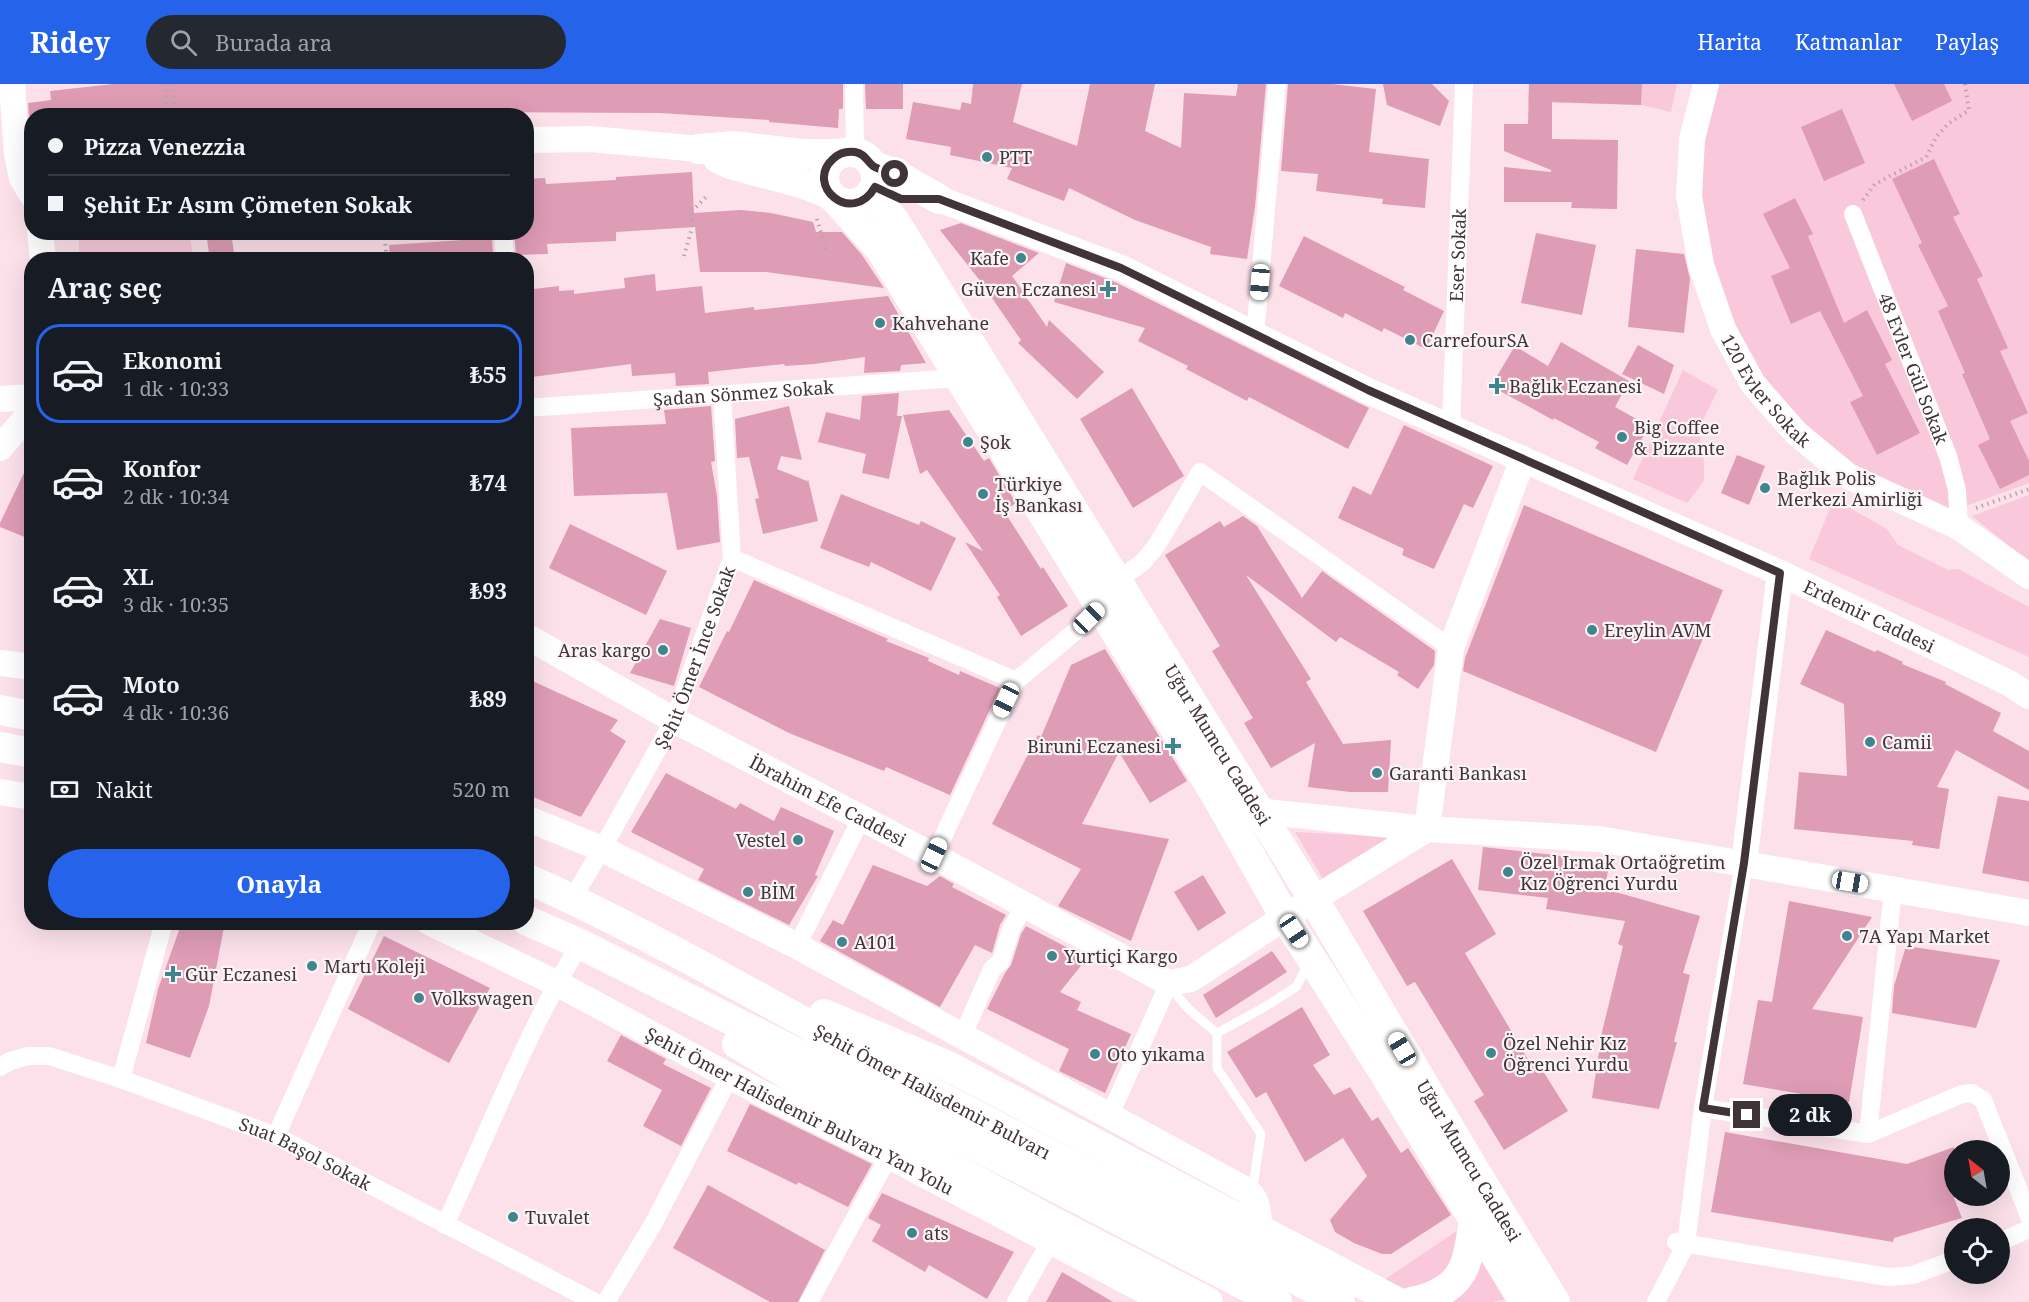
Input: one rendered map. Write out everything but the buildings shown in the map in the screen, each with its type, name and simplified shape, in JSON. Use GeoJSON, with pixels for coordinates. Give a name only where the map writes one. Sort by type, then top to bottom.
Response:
{"type":"FeatureCollection","features":[{"type":"Feature","properties":{"kind":"main road","name":"Erdemir Caddesi"},"geometry":{"type":"LineString","coordinates":[[699,149],[732,146],[802,154],[863,170],[895,174],[939,199]]}},
{"type":"Feature","properties":{"kind":"main road","name":"Erdemir Caddesi"},"geometry":{"type":"LineString","coordinates":[[699,149],[730,164],[798,182],[827,204],[859,203],[863,170]]}},
{"type":"Feature","properties":{"kind":"main road"},"geometry":{"type":"LineString","coordinates":[[827,204],[825,171],[828,164],[863,170]]}},
{"type":"Feature","properties":{"kind":"main road","name":"Uğur Mumcu Caddesi"},"geometry":{"type":"LineString","coordinates":[[863,170],[1314,900],[1483,1186],[1555,1302]]}},
{"type":"Feature","properties":{"kind":"main road","name":"Uğur Mumcu Caddesi"},"geometry":{"type":"LineString","coordinates":[[827,204],[881,250],[1217,797],[1285,917],[1312,957],[1524,1302]]}},
{"type":"Feature","properties":{"kind":"main road"},"geometry":{"type":"LineString","coordinates":[[0,710],[24,714]]}},
{"type":"Feature","properties":{"kind":"main road"},"geometry":{"type":"LineString","coordinates":[[0,747],[24,752]]}},
{"type":"Feature","properties":{"kind":"main road","name":"Şehit Ömer Halisdemir Bulvarı"},"geometry":{"type":"LineString","coordinates":[[534,881],[572,898],[661,945],[927,1106],[1277,1302]]}},
{"type":"Feature","properties":{"kind":"main road","name":"Şehit Ömer Halisdemir Bulvarı"},"geometry":{"type":"LineString","coordinates":[[534,924],[580,944],[805,1057],[927,1106],[1340,1302]]}},
{"type":"Feature","properties":{"kind":"main road"},"geometry":{"type":"LineString","coordinates":[[661,945],[727,966],[791,1000],[945,1065],[1397,1302]]}},
{"type":"Feature","properties":{"kind":"main road","name":"Şehit Ömer Halisdemir Bulvarı"},"geometry":{"type":"LineString","coordinates":[[648,978],[703,1024],[849,1111],[1053,1222],[1208,1302]]}},
{"type":"Feature","properties":{"kind":"main road"},"geometry":{"type":"LineString","coordinates":[[1411,1302],[1429,1299],[1451,1284],[1464,1268],[1474,1221]]}},
{"type":"Feature","properties":{"kind":"street"},"geometry":{"type":"LineString","coordinates":[[12,84],[13,126],[21,183]]}},
{"type":"Feature","properties":{"kind":"street"},"geometry":{"type":"LineString","coordinates":[[854,84],[863,170]]}},
{"type":"Feature","properties":{"kind":"street"},"geometry":{"type":"LineString","coordinates":[[1255,336],[1277,84]]}},
{"type":"Feature","properties":{"kind":"street","name":"Eser Sokak"},"geometry":{"type":"LineString","coordinates":[[1451,426],[1463,84]]}},
{"type":"Feature","properties":{"kind":"street","name":"120 Evler Sokak"},"geometry":{"type":"LineString","coordinates":[[1706,84],[1692,139],[1689,196],[1701,265],[1723,329],[1753,384],[1796,433],[1848,476],[1959,521],[2029,576]]}},
{"type":"Feature","properties":{"kind":"street","name":"Erdemir Caddesi"},"geometry":{"type":"LineString","coordinates":[[534,140],[591,140],[699,149]]}},
{"type":"Feature","properties":{"kind":"street","name":"Erdemir Caddesi"},"geometry":{"type":"LineString","coordinates":[[939,199],[1121,268],[1368,390],[1780,573],[2022,689]]}},
{"type":"Feature","properties":{"kind":"street","name":"48 Evler Gül Sokak"},"geometry":{"type":"LineString","coordinates":[[1853,214],[1948,456],[1957,490],[1959,521]]}},
{"type":"Feature","properties":{"kind":"street","name":"Şadan Sönmez Sokak"},"geometry":{"type":"LineString","coordinates":[[534,407],[958,378]]}},
{"type":"Feature","properties":{"kind":"street","name":"Şehit Ömer İnce Sokak"},"geometry":{"type":"LineString","coordinates":[[572,898],[674,720],[732,558],[722,394]]}},
{"type":"Feature","properties":{"kind":"street"},"geometry":{"type":"LineString","coordinates":[[0,399],[24,398]]}},
{"type":"Feature","properties":{"kind":"street"},"geometry":{"type":"LineString","coordinates":[[0,448],[24,420]]}},
{"type":"Feature","properties":{"kind":"street"},"geometry":{"type":"LineString","coordinates":[[1427,829],[1450,648],[1523,459]]}},
{"type":"Feature","properties":{"kind":"street"},"geometry":{"type":"LineString","coordinates":[[1117,581],[1143,562],[1157,545],[1200,472],[1450,648]]}},
{"type":"Feature","properties":{"kind":"street"},"geometry":{"type":"LineString","coordinates":[[732,558],[1016,681]]}},
{"type":"Feature","properties":{"kind":"street"},"geometry":{"type":"LineString","coordinates":[[1656,1302],[1680,1243],[1703,1108],[1744,863],[1780,573]]}},
{"type":"Feature","properties":{"kind":"street"},"geometry":{"type":"LineString","coordinates":[[934,855],[1016,681],[1077,630],[1100,607]]}},
{"type":"Feature","properties":{"kind":"street","name":"İbrahim Efe Caddesi"},"geometry":{"type":"LineString","coordinates":[[534,641],[674,720],[934,855],[1170,983]]}},
{"type":"Feature","properties":{"kind":"street"},"geometry":{"type":"LineString","coordinates":[[0,663],[24,666]]}},
{"type":"Feature","properties":{"kind":"street"},"geometry":{"type":"LineString","coordinates":[[0,792],[24,796]]}},
{"type":"Feature","properties":{"kind":"street"},"geometry":{"type":"LineString","coordinates":[[1258,811],[1427,829],[1599,839],[2029,913]]}},
{"type":"Feature","properties":{"kind":"street"},"geometry":{"type":"LineString","coordinates":[[797,946],[861,819]]}},
{"type":"Feature","properties":{"kind":"street"},"geometry":{"type":"LineString","coordinates":[[534,821],[602,849],[797,946],[1252,1194],[1258,1208],[1260,1229]]}},
{"type":"Feature","properties":{"kind":"street"},"geometry":{"type":"LineString","coordinates":[[1110,1115],[1170,983],[1191,979],[1285,917],[1427,829]]}},
{"type":"Feature","properties":{"kind":"street"},"geometry":{"type":"LineString","coordinates":[[1868,1134],[1893,889]]}},
{"type":"Feature","properties":{"kind":"street"},"geometry":{"type":"LineString","coordinates":[[963,1035],[992,969],[1001,961],[1011,929],[1025,905]]}},
{"type":"Feature","properties":{"kind":"street"},"geometry":{"type":"LineString","coordinates":[[121,1079],[162,930]]}},
{"type":"Feature","properties":{"kind":"street"},"geometry":{"type":"LineString","coordinates":[[276,1136],[368,930]]}},
{"type":"Feature","properties":{"kind":"street","name":"Şehit Ömer Halisdemir Bulvarı Yan Yolu"},"geometry":{"type":"LineString","coordinates":[[446,930],[558,984],[730,1076],[889,1156],[1166,1302]]}},
{"type":"Feature","properties":{"kind":"street"},"geometry":{"type":"LineString","coordinates":[[445,1225],[520,1057],[580,944]]}},
{"type":"Feature","properties":{"kind":"street","name":"Suat Başol Sokak"},"geometry":{"type":"LineString","coordinates":[[1,1065],[28,1056],[49,1056],[121,1079],[276,1136],[595,1302]]}},
{"type":"Feature","properties":{"kind":"street"},"geometry":{"type":"LineString","coordinates":[[606,1302],[652,1226],[730,1076]]}},
{"type":"Feature","properties":{"kind":"street"},"geometry":{"type":"LineString","coordinates":[[1703,1108],[1868,1134],[1962,1094],[1972,1093],[1983,1100],[2029,1216]]}},
{"type":"Feature","properties":{"kind":"street"},"geometry":{"type":"LineString","coordinates":[[809,1302],[889,1156]]}},
{"type":"Feature","properties":{"kind":"street"},"geometry":{"type":"LineString","coordinates":[[2010,1238],[2029,1230]]}},
{"type":"Feature","properties":{"kind":"street"},"geometry":{"type":"LineString","coordinates":[[1016,1302],[1050,1242]]}},
{"type":"Feature","properties":{"kind":"street"},"geometry":{"type":"LineString","coordinates":[[1680,1243],[1888,1277],[1913,1275],[1944,1264]]}},
{"type":"Feature","properties":{"kind":"lane"},"geometry":{"type":"LineString","coordinates":[[1217,1033],[1296,987],[1312,957]]}},
{"type":"Feature","properties":{"kind":"lane"},"geometry":{"type":"LineString","coordinates":[[1170,983],[1191,1014],[1217,1033]]}},
{"type":"Feature","properties":{"kind":"lane"},"geometry":{"type":"LineString","coordinates":[[1217,1033],[1217,1068],[1261,1134],[1252,1194]]}},
{"type":"Feature","properties":{"kind":"path"},"geometry":{"type":"LineString","coordinates":[[165,84],[166,108]]}},
{"type":"Feature","properties":{"kind":"path"},"geometry":{"type":"LineString","coordinates":[[173,84],[174,108]]}},
{"type":"Feature","properties":{"kind":"path"},"geometry":{"type":"LineString","coordinates":[[1853,214],[1875,184],[1926,157],[1936,137],[1948,124],[1969,110],[1965,84]]}},
{"type":"Feature","properties":{"kind":"path"},"geometry":{"type":"LineString","coordinates":[[684,256],[692,228],[692,209],[707,196]]}},
{"type":"Feature","properties":{"kind":"path"},"geometry":{"type":"LineString","coordinates":[[826,252],[827,204]]}},
{"type":"Feature","properties":{"kind":"path"},"geometry":{"type":"LineString","coordinates":[[1959,521],[2029,489]]}},
{"type":"Feature","properties":{"kind":"shaded area"},"geometry":{"type":"Polygon","coordinates":[[[1529,84],[1677,84],[1671,112],[1641,105],[1528,102],[1529,84]]]}},
{"type":"Feature","properties":{"kind":"shaded area"},"geometry":{"type":"Polygon","coordinates":[[[1712,84],[2029,84],[2029,483],[1949,512],[1835,455],[1768,392],[1737,334],[1696,237],[1700,142],[1712,84]]]}},
{"type":"Feature","properties":{"kind":"shaded area"},"geometry":{"type":"Polygon","coordinates":[[[79,240],[190,240],[193,252],[79,252],[79,240]]]}},
{"type":"Feature","properties":{"kind":"shaded area"},"geometry":{"type":"Polygon","coordinates":[[[1683,370],[1718,390],[1704,418],[1700,440],[1704,462],[1704,481],[1687,503],[1633,479],[1683,370]]]}},
{"type":"Feature","properties":{"kind":"shaded area"},"geometry":{"type":"Polygon","coordinates":[[[2029,495],[2029,562],[1972,516],[2029,495]]]}},
{"type":"Feature","properties":{"kind":"shaded area"},"geometry":{"type":"Polygon","coordinates":[[[1834,499],[1887,529],[1898,545],[1948,570],[1958,569],[2029,607],[2029,657],[1809,559],[1834,499]]]}},
{"type":"Feature","properties":{"kind":"shaded area"},"geometry":{"type":"Polygon","coordinates":[[[1295,832],[1392,837],[1323,879],[1295,832]]]}},
{"type":"Feature","properties":{"kind":"shaded area"},"geometry":{"type":"Polygon","coordinates":[[[1461,1228],[1461,1258],[1413,1296],[1381,1282],[1461,1228]]]}},
{"type":"Feature","properties":{"kind":"shaded area"},"geometry":{"type":"Polygon","coordinates":[[[1480,1254],[1509,1299],[1491,1302],[1435,1302],[1480,1254]]]}},
{"type":"Feature","properties":{"kind":"place","name":"PTT"},"geometry":{"type":"Point","coordinates":[987,157]}},
{"type":"Feature","properties":{"kind":"place","name":"Kafe"},"geometry":{"type":"Point","coordinates":[1021,258]}},
{"type":"Feature","properties":{"kind":"place","name":"Güven Eczanesi"},"geometry":{"type":"Point","coordinates":[1108,289]}},
{"type":"Feature","properties":{"kind":"place","name":"Kahvehane"},"geometry":{"type":"Point","coordinates":[880,323]}},
{"type":"Feature","properties":{"kind":"place","name":"CarrefourSA"},"geometry":{"type":"Point","coordinates":[1410,340]}},
{"type":"Feature","properties":{"kind":"place","name":"Bağlık Eczanesi"},"geometry":{"type":"Point","coordinates":[1497,386]}},
{"type":"Feature","properties":{"kind":"place","name":"Big Coffee & Pizzante"},"geometry":{"type":"Point","coordinates":[1622,437]}},
{"type":"Feature","properties":{"kind":"place","name":"Şok"},"geometry":{"type":"Point","coordinates":[968,442]}},
{"type":"Feature","properties":{"kind":"place","name":"Bağlık Polis Merkezi Amirliği"},"geometry":{"type":"Point","coordinates":[1765,488]}},
{"type":"Feature","properties":{"kind":"place","name":"Türkiye İş Bankası"},"geometry":{"type":"Point","coordinates":[983,494]}},
{"type":"Feature","properties":{"kind":"place","name":"Ereylin AVM"},"geometry":{"type":"Point","coordinates":[1592,630]}},
{"type":"Feature","properties":{"kind":"place","name":"Aras kargo"},"geometry":{"type":"Point","coordinates":[663,650]}},
{"type":"Feature","properties":{"kind":"place","name":"Camii"},"geometry":{"type":"Point","coordinates":[1870,742]}},
{"type":"Feature","properties":{"kind":"place","name":"Biruni Eczanesi"},"geometry":{"type":"Point","coordinates":[1173,746]}},
{"type":"Feature","properties":{"kind":"place","name":"Garanti Bankası"},"geometry":{"type":"Point","coordinates":[1377,773]}},
{"type":"Feature","properties":{"kind":"place","name":"Vestel"},"geometry":{"type":"Point","coordinates":[798,840]}},
{"type":"Feature","properties":{"kind":"place","name":"Özel Irmak Ortaöğretim Kız Öğrenci Yurdu"},"geometry":{"type":"Point","coordinates":[1508,872]}},
{"type":"Feature","properties":{"kind":"place","name":"BİM"},"geometry":{"type":"Point","coordinates":[748,892]}},
{"type":"Feature","properties":{"kind":"place","name":"7A Yapı Market"},"geometry":{"type":"Point","coordinates":[1847,936]}},
{"type":"Feature","properties":{"kind":"place","name":"A101"},"geometry":{"type":"Point","coordinates":[842,942]}},
{"type":"Feature","properties":{"kind":"place","name":"Yurtiçi Kargo"},"geometry":{"type":"Point","coordinates":[1052,956]}},
{"type":"Feature","properties":{"kind":"place","name":"Martı Koleji"},"geometry":{"type":"Point","coordinates":[312,966]}},
{"type":"Feature","properties":{"kind":"place","name":"Gür Eczanesi"},"geometry":{"type":"Point","coordinates":[173,974]}},
{"type":"Feature","properties":{"kind":"place","name":"Volkswagen"},"geometry":{"type":"Point","coordinates":[419,998]}},
{"type":"Feature","properties":{"kind":"place","name":"Özel Nehir Kız Öğrenci Yurdu"},"geometry":{"type":"Point","coordinates":[1491,1053]}},
{"type":"Feature","properties":{"kind":"place","name":"Oto yıkama"},"geometry":{"type":"Point","coordinates":[1095,1054]}},
{"type":"Feature","properties":{"kind":"place","name":"Tuvalet"},"geometry":{"type":"Point","coordinates":[513,1217]}},
{"type":"Feature","properties":{"kind":"place","name":"ats"},"geometry":{"type":"Point","coordinates":[912,1233]}},
{"type":"Feature","properties":{"kind":"route"},"geometry":{"type":"LineString","coordinates":[[895,174],[873,166],[863,155],[848,152],[833,158],[825,171],[824,180],[830,194],[843,203],[859,203],[866,199],[875,187],[901,199],[939,199],[1121,268],[1368,390],[1780,573],[1744,863],[1703,1108],[1747,1115]]}}]}
